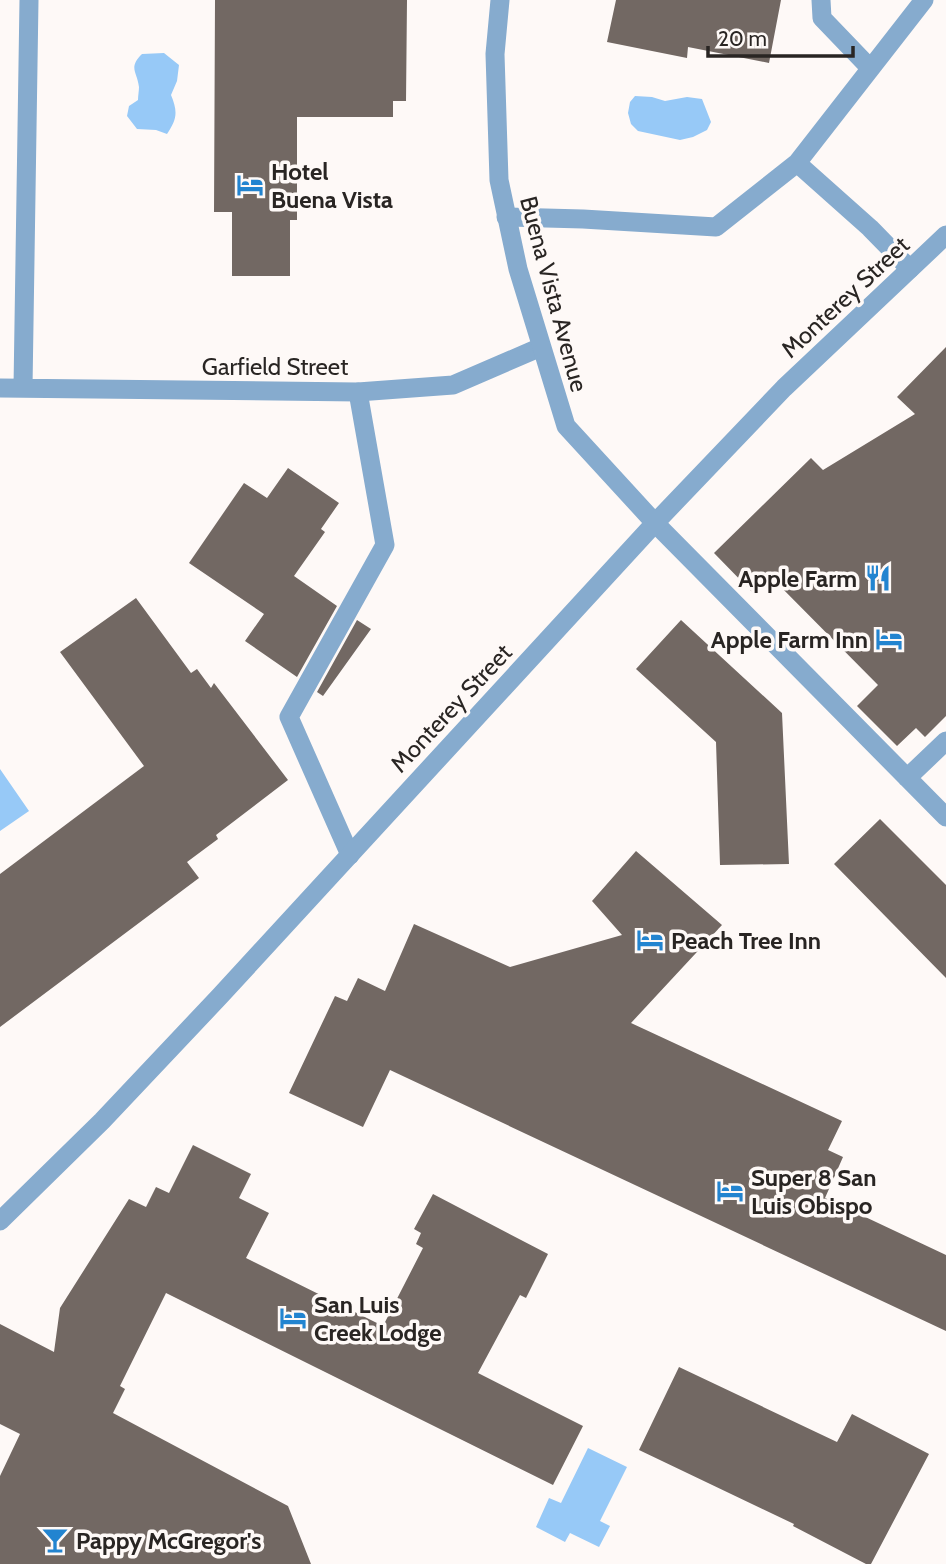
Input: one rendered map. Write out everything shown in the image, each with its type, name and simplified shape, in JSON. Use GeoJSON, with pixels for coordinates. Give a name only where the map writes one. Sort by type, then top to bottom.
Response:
{"type":"FeatureCollection","features":[{"type":"Feature","properties":{"kind":"street"},"geometry":{"type":"LineString","coordinates":[[23,388],[29,0]]}},
{"type":"Feature","properties":{"kind":"street","name":"Buena Vista Avenue"},"geometry":{"type":"LineString","coordinates":[[500,0],[495,54],[499,180],[518,270],[566,426],[655,523],[946,817]]}},
{"type":"Feature","properties":{"kind":"street"},"geometry":{"type":"LineString","coordinates":[[821,0],[822,18],[870,68]]}},
{"type":"Feature","properties":{"kind":"street"},"geometry":{"type":"LineString","coordinates":[[506,217],[716,227],[797,163],[924,0]]}},
{"type":"Feature","properties":{"kind":"street"},"geometry":{"type":"LineString","coordinates":[[797,163],[910,269]]}},
{"type":"Feature","properties":{"kind":"street","name":"Monterey Street"},"geometry":{"type":"LineString","coordinates":[[0,1221],[102,1121],[655,523],[784,388],[946,235]]}},
{"type":"Feature","properties":{"kind":"street","name":"Garfield Street"},"geometry":{"type":"LineString","coordinates":[[0,388],[358,392],[453,385],[541,347]]}},
{"type":"Feature","properties":{"kind":"street"},"geometry":{"type":"LineString","coordinates":[[350,855],[289,717],[384,545],[358,392]]}},
{"type":"Feature","properties":{"kind":"street"},"geometry":{"type":"LineString","coordinates":[[907,778],[946,741]]}},
{"type":"Feature","properties":{"kind":"water"},"geometry":{"type":"Polygon","coordinates":[[[164,53],[179,65],[177,81],[171,95],[175,115],[167,134],[156,130],[137,129],[127,116],[129,106],[138,100],[135,63],[142,54],[164,53]]]}},
{"type":"Feature","properties":{"kind":"water"},"geometry":{"type":"Polygon","coordinates":[[[635,96],[665,101],[687,97],[702,99],[711,122],[707,130],[680,140],[638,131],[631,124],[628,113],[630,102],[635,96]]]}},
{"type":"Feature","properties":{"kind":"water"},"geometry":{"type":"Polygon","coordinates":[[[0,769],[29,811],[0,831],[0,769]]]}},
{"type":"Feature","properties":{"kind":"water"},"geometry":{"type":"Polygon","coordinates":[[[588,1448],[627,1467],[600,1521],[610,1526],[599,1547],[570,1533],[565,1542],[536,1527],[549,1498],[561,1503],[588,1448]]]}},
{"type":"Feature","properties":{"kind":"building"},"geometry":{"type":"Polygon","coordinates":[[[215,0],[407,0],[406,101],[393,101],[393,117],[297,117],[297,220],[290,220],[290,276],[232,276],[232,212],[214,212],[215,0]]]}},
{"type":"Feature","properties":{"kind":"building"},"geometry":{"type":"Polygon","coordinates":[[[616,0],[781,0],[769,63],[688,47],[687,58],[607,42],[616,0]]]}},
{"type":"Feature","properties":{"kind":"building","name":"Apple Farm Inn"},"geometry":{"type":"Polygon","coordinates":[[[946,347],[946,716],[925,737],[916,728],[897,746],[857,706],[878,685],[770,576],[753,593],[714,553],[811,458],[823,470],[915,414],[897,397],[946,347]]]}},
{"type":"Feature","properties":{"kind":"building"},"geometry":{"type":"Polygon","coordinates":[[[288,468],[339,503],[321,529],[325,532],[294,576],[337,606],[297,677],[245,641],[264,614],[189,563],[244,483],[267,498],[288,468]]]}},
{"type":"Feature","properties":{"kind":"building"},"geometry":{"type":"Polygon","coordinates":[[[136,598],[191,673],[197,669],[211,688],[214,683],[288,780],[216,835],[218,839],[187,862],[199,878],[0,1027],[0,874],[144,766],[60,652],[136,598]]]}},
{"type":"Feature","properties":{"kind":"building"},"geometry":{"type":"Polygon","coordinates":[[[357,620],[371,629],[323,696],[317,692],[357,620]]]}},
{"type":"Feature","properties":{"kind":"building","name":"Peach Tree Inn"},"geometry":{"type":"Polygon","coordinates":[[[681,620],[782,713],[789,864],[720,865],[716,742],[636,669],[681,620]]]}},
{"type":"Feature","properties":{"kind":"building","name":"Peach Tree Inn"},"geometry":{"type":"Polygon","coordinates":[[[880,819],[946,885],[946,978],[834,864],[880,819]]]}},
{"type":"Feature","properties":{"kind":"building"},"geometry":{"type":"Polygon","coordinates":[[[636,851],[722,925],[631,1023],[842,1121],[828,1150],[843,1157],[825,1198],[946,1255],[946,1331],[390,1070],[363,1127],[289,1093],[335,996],[347,1001],[358,978],[385,991],[414,924],[510,967],[622,935],[592,901],[636,851]]]}},
{"type":"Feature","properties":{"kind":"building"},"geometry":{"type":"Polygon","coordinates":[[[193,1145],[251,1174],[239,1198],[269,1213],[246,1258],[383,1326],[423,1248],[416,1244],[421,1233],[414,1229],[433,1194],[548,1254],[526,1298],[520,1295],[478,1373],[583,1426],[553,1485],[166,1293],[120,1386],[125,1389],[113,1413],[288,1506],[311,1564],[0,1564],[0,1476],[20,1434],[0,1424],[0,1324],[54,1352],[60,1308],[129,1199],[146,1207],[156,1187],[169,1193],[193,1145]]]}},
{"type":"Feature","properties":{"kind":"building"},"geometry":{"type":"Polygon","coordinates":[[[679,1367],[837,1442],[852,1414],[929,1454],[871,1564],[866,1564],[793,1526],[794,1524],[639,1450],[679,1367]]]}},
{"type":"Feature","properties":{"kind":"place","name":"Hotel Buena Vista"},"geometry":{"type":"Point","coordinates":[250,185]}},
{"type":"Feature","properties":{"kind":"place","name":"Apple Farm"},"geometry":{"type":"Point","coordinates":[878,578]}},
{"type":"Feature","properties":{"kind":"place","name":"Apple Farm Inn"},"geometry":{"type":"Point","coordinates":[889,639]}},
{"type":"Feature","properties":{"kind":"place","name":"Peach Tree Inn"},"geometry":{"type":"Point","coordinates":[650,940]}},
{"type":"Feature","properties":{"kind":"place","name":"Super 8 San Luis Obispo"},"geometry":{"type":"Point","coordinates":[730,1191]}},
{"type":"Feature","properties":{"kind":"place","name":"San Luis Creek Lodge"},"geometry":{"type":"Point","coordinates":[293,1318]}},
{"type":"Feature","properties":{"kind":"place","name":"Pappy McGregor's"},"geometry":{"type":"Point","coordinates":[55,1540]}}]}
